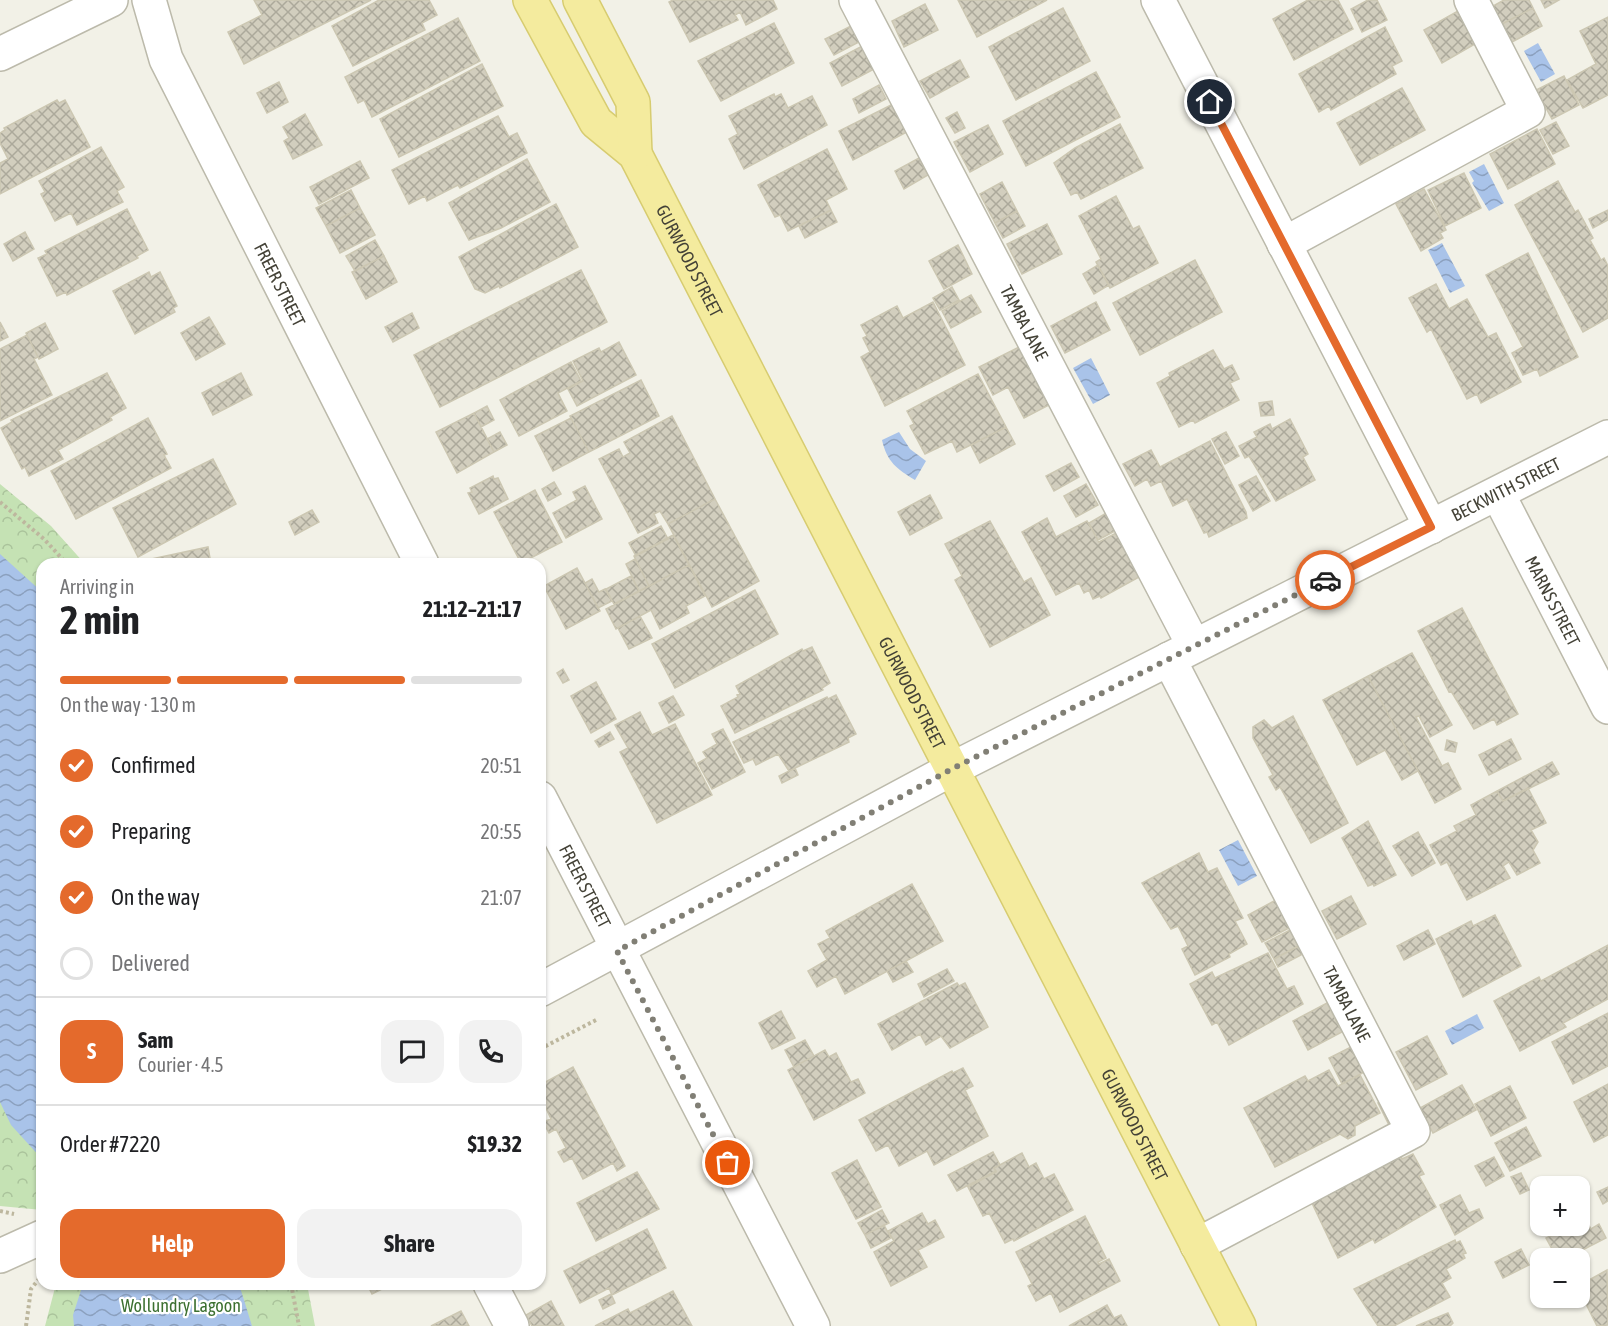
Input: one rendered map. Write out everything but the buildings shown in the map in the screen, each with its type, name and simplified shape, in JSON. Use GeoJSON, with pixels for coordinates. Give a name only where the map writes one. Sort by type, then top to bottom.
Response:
{"type":"FeatureCollection","features":[{"type":"Feature","properties":{"kind":"main road","name":"GURWOOD STREET"},"geometry":{"type":"LineString","coordinates":[[530,0],[596,122],[635,154],[1239,1326]]}},
{"type":"Feature","properties":{"kind":"main road","name":"GURWOOD STREET"},"geometry":{"type":"LineString","coordinates":[[580,0],[633,102],[635,154]]}},
{"type":"Feature","properties":{"kind":"street"},"geometry":{"type":"LineString","coordinates":[[0,54],[111,0]]}},
{"type":"Feature","properties":{"kind":"street","name":"FREER STREET"},"geometry":{"type":"LineString","coordinates":[[149,0],[166,59],[419,558]]}},
{"type":"Feature","properties":{"kind":"street","name":"TAMBA LANE"},"geometry":{"type":"LineString","coordinates":[[856,0],[1182,653],[1413,1131],[1197,1245]]}},
{"type":"Feature","properties":{"kind":"street"},"geometry":{"type":"LineString","coordinates":[[1158,0],[1431,527]]}},
{"type":"Feature","properties":{"kind":"street"},"geometry":{"type":"LineString","coordinates":[[1284,244],[1528,111],[1471,0]]}},
{"type":"Feature","properties":{"kind":"street","name":"BECKWITH STREET"},"geometry":{"type":"LineString","coordinates":[[546,987],[617,951],[952,769],[1608,437]]}},
{"type":"Feature","properties":{"kind":"street","name":"MARNS STREET"},"geometry":{"type":"LineString","coordinates":[[1498,494],[1608,707]]}},
{"type":"Feature","properties":{"kind":"street","name":"FREER STREET"},"geometry":{"type":"LineString","coordinates":[[546,810],[813,1326]]}},
{"type":"Feature","properties":{"kind":"street"},"geometry":{"type":"LineString","coordinates":[[0,1256],[36,1240]]}},
{"type":"Feature","properties":{"kind":"street"},"geometry":{"type":"LineString","coordinates":[[493,1290],[512,1326]]}},
{"type":"Feature","properties":{"kind":"path"},"geometry":{"type":"LineString","coordinates":[[0,502],[44,539],[61,558]]}},
{"type":"Feature","properties":{"kind":"path"},"geometry":{"type":"LineString","coordinates":[[546,1046],[598,1019]]}},
{"type":"Feature","properties":{"kind":"path"},"geometry":{"type":"LineString","coordinates":[[26,1326],[31,1289],[36,1283]]}},
{"type":"Feature","properties":{"kind":"path"},"geometry":{"type":"LineString","coordinates":[[292,1290],[298,1326]]}},
{"type":"Feature","properties":{"kind":"green space"},"geometry":{"type":"Polygon","coordinates":[[[0,484],[51,526],[80,558],[36,558],[36,1209],[0,1206],[0,484]]]}},
{"type":"Feature","properties":{"kind":"green space","name":"Wollundry Lagoon"},"geometry":{"type":"Polygon","coordinates":[[[54,1290],[308,1290],[315,1326],[45,1326],[54,1290]]]}},
{"type":"Feature","properties":{"kind":"water"},"geometry":{"type":"Polygon","coordinates":[[[1538,43],[1555,74],[1541,82],[1524,51],[1538,43]]]}},
{"type":"Feature","properties":{"kind":"water"},"geometry":{"type":"Polygon","coordinates":[[[1484,164],[1504,203],[1489,211],[1472,183],[1474,181],[1469,172],[1484,164]]]}},
{"type":"Feature","properties":{"kind":"water"},"geometry":{"type":"Polygon","coordinates":[[[1442,243],[1465,286],[1450,293],[1428,250],[1442,243]]]}},
{"type":"Feature","properties":{"kind":"water"},"geometry":{"type":"Polygon","coordinates":[[[1091,358],[1110,395],[1093,404],[1073,368],[1091,358]]]}},
{"type":"Feature","properties":{"kind":"water"},"geometry":{"type":"Polygon","coordinates":[[[899,432],[910,449],[926,461],[915,480],[894,464],[884,448],[882,440],[899,432]]]}},
{"type":"Feature","properties":{"kind":"water"},"geometry":{"type":"Polygon","coordinates":[[[0,554],[36,587],[36,1152],[11,1125],[0,1102],[0,554]]]}},
{"type":"Feature","properties":{"kind":"water"},"geometry":{"type":"Polygon","coordinates":[[[1238,840],[1257,876],[1238,886],[1219,850],[1238,840]]]}},
{"type":"Feature","properties":{"kind":"water"},"geometry":{"type":"Polygon","coordinates":[[[1477,1014],[1484,1028],[1452,1045],[1445,1031],[1477,1014]]]}},
{"type":"Feature","properties":{"kind":"water","name":"Wollundry Lagoon"},"geometry":{"type":"Polygon","coordinates":[[[81,1290],[241,1290],[252,1326],[74,1326],[73,1315],[81,1290]]]}},
{"type":"Feature","properties":{"kind":"way so far"},"geometry":{"type":"LineString","coordinates":[[728,1163],[617,951],[952,769],[1325,580]]}},
{"type":"Feature","properties":{"kind":"route"},"geometry":{"type":"LineString","coordinates":[[1210,102],[1431,527],[1325,580]]}}]}
